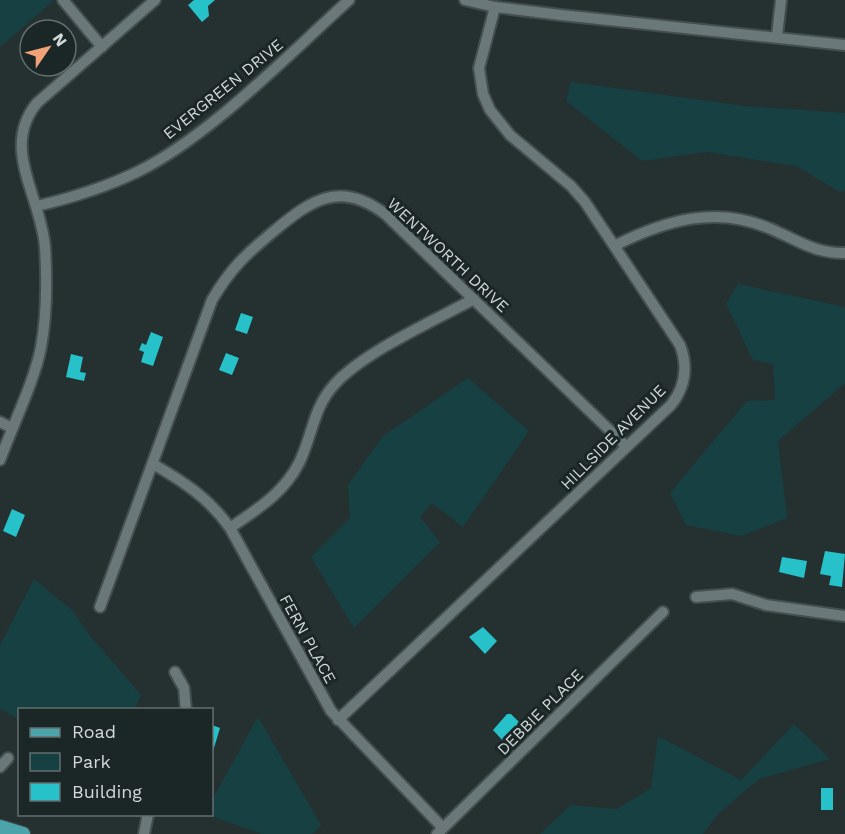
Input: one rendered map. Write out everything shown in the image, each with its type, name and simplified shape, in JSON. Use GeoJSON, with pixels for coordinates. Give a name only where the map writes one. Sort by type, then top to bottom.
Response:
{"type":"FeatureCollection","features":[{"type":"Feature","properties":{"kind":"main road"},"geometry":{"type":"LineString","coordinates":[[0,827],[23,834]]}},
{"type":"Feature","properties":{"kind":"street"},"geometry":{"type":"LineString","coordinates":[[63,0],[102,47]]}},
{"type":"Feature","properties":{"kind":"street"},"geometry":{"type":"LineString","coordinates":[[0,460],[41,350],[43,333],[46,287],[45,244],[38,206],[20,155],[19,140],[23,122],[36,103],[155,0]]}},
{"type":"Feature","properties":{"kind":"street","name":"EVERGREEN DRIVE"},"geometry":{"type":"LineString","coordinates":[[38,206],[68,198],[137,172],[176,148],[260,81],[348,0]]}},
{"type":"Feature","properties":{"kind":"street"},"geometry":{"type":"LineString","coordinates":[[465,0],[495,7],[845,45]]}},
{"type":"Feature","properties":{"kind":"street"},"geometry":{"type":"LineString","coordinates":[[777,36],[781,0]]}},
{"type":"Feature","properties":{"kind":"street","name":"HILLSIDE AVENUE"},"geometry":{"type":"LineString","coordinates":[[338,720],[429,637],[676,399],[683,383],[685,361],[675,335],[616,244],[571,186],[510,135],[490,110],[481,86],[479,68],[495,7]]}},
{"type":"Feature","properties":{"kind":"street","name":"WENTWORTH DRIVE"},"geometry":{"type":"LineString","coordinates":[[100,607],[218,291],[230,271],[242,258],[308,204],[327,197],[348,196],[374,206],[474,298],[626,446]]}},
{"type":"Feature","properties":{"kind":"street"},"geometry":{"type":"LineString","coordinates":[[616,244],[673,220],[713,216],[753,222],[818,250],[845,253]]}},
{"type":"Feature","properties":{"kind":"street"},"geometry":{"type":"LineString","coordinates":[[230,528],[269,500],[286,483],[304,452],[320,405],[343,376],[363,361],[474,298]]}},
{"type":"Feature","properties":{"kind":"street"},"geometry":{"type":"LineString","coordinates":[[0,422],[12,428]]}},
{"type":"Feature","properties":{"kind":"street","name":"FERN PLACE"},"geometry":{"type":"LineString","coordinates":[[153,464],[204,496],[230,528],[321,695],[338,720],[440,831]]}},
{"type":"Feature","properties":{"kind":"street"},"geometry":{"type":"LineString","coordinates":[[696,597],[732,594],[766,605],[845,616]]}},
{"type":"Feature","properties":{"kind":"street","name":"DEBBIE PLACE"},"geometry":{"type":"LineString","coordinates":[[440,831],[663,612]]}},
{"type":"Feature","properties":{"kind":"street"},"geometry":{"type":"LineString","coordinates":[[175,672],[184,688],[186,708]]}},
{"type":"Feature","properties":{"kind":"street"},"geometry":{"type":"LineString","coordinates":[[0,767],[8,758]]}},
{"type":"Feature","properties":{"kind":"street"},"geometry":{"type":"LineString","coordinates":[[144,834],[148,816]]}},
{"type":"Feature","properties":{"kind":"green space"},"geometry":{"type":"Polygon","coordinates":[[[0,0],[54,0],[33,18],[18,18],[18,31],[0,47],[0,0]]]}},
{"type":"Feature","properties":{"kind":"green space"},"geometry":{"type":"Polygon","coordinates":[[[571,82],[745,106],[845,113],[845,190],[840,192],[796,166],[707,152],[642,161],[566,101],[571,82]]]}},
{"type":"Feature","properties":{"kind":"green space"},"geometry":{"type":"Polygon","coordinates":[[[738,284],[845,307],[845,383],[778,441],[787,518],[741,536],[686,525],[670,493],[747,401],[775,400],[773,364],[753,360],[726,304],[738,284]]]}},
{"type":"Feature","properties":{"kind":"green space"},"geometry":{"type":"Polygon","coordinates":[[[468,378],[529,431],[463,527],[432,503],[420,517],[440,542],[354,628],[311,557],[350,518],[348,485],[383,436],[468,378]]]}},
{"type":"Feature","properties":{"kind":"green space"},"geometry":{"type":"Polygon","coordinates":[[[34,579],[73,611],[90,636],[141,695],[135,708],[18,708],[18,719],[0,708],[0,645],[34,579]]]}},
{"type":"Feature","properties":{"kind":"green space"},"geometry":{"type":"Polygon","coordinates":[[[258,717],[321,825],[312,834],[262,834],[211,816],[213,816],[213,798],[258,717]]]}},
{"type":"Feature","properties":{"kind":"green space"},"geometry":{"type":"Polygon","coordinates":[[[794,724],[830,759],[759,779],[719,813],[703,834],[540,834],[571,805],[617,809],[651,788],[658,736],[741,780],[794,724]]]}},
{"type":"Feature","properties":{"kind":"building"},"geometry":{"type":"Polygon","coordinates":[[[194,0],[215,0],[208,6],[209,16],[202,22],[188,5],[194,0]]]}},
{"type":"Feature","properties":{"kind":"building"},"geometry":{"type":"Polygon","coordinates":[[[241,313],[253,317],[247,334],[235,330],[241,313]]]}},
{"type":"Feature","properties":{"kind":"building"},"geometry":{"type":"Polygon","coordinates":[[[151,332],[163,337],[153,366],[141,362],[144,352],[139,350],[142,343],[146,345],[151,332]]]}},
{"type":"Feature","properties":{"kind":"building"},"geometry":{"type":"Polygon","coordinates":[[[226,353],[239,358],[232,375],[219,370],[226,353]]]}},
{"type":"Feature","properties":{"kind":"building"},"geometry":{"type":"Polygon","coordinates":[[[71,354],[83,357],[80,372],[86,373],[84,381],[66,377],[71,354]]]}},
{"type":"Feature","properties":{"kind":"building"},"geometry":{"type":"Polygon","coordinates":[[[12,509],[25,515],[16,537],[3,531],[12,509]]]}},
{"type":"Feature","properties":{"kind":"building"},"geometry":{"type":"Polygon","coordinates":[[[825,551],[845,554],[842,587],[829,585],[831,576],[820,574],[825,551]]]}},
{"type":"Feature","properties":{"kind":"building"},"geometry":{"type":"Polygon","coordinates":[[[782,557],[807,561],[804,578],[779,572],[782,557]]]}},
{"type":"Feature","properties":{"kind":"building"},"geometry":{"type":"Polygon","coordinates":[[[483,627],[497,641],[485,654],[469,637],[483,627]]]}},
{"type":"Feature","properties":{"kind":"building"},"geometry":{"type":"Polygon","coordinates":[[[507,714],[511,714],[522,725],[504,742],[493,730],[507,714]]]}},
{"type":"Feature","properties":{"kind":"building"},"geometry":{"type":"Polygon","coordinates":[[[213,725],[220,728],[213,751],[213,725]]]}},
{"type":"Feature","properties":{"kind":"building"},"geometry":{"type":"Polygon","coordinates":[[[821,788],[833,788],[833,810],[821,810],[821,788]]]}}]}
